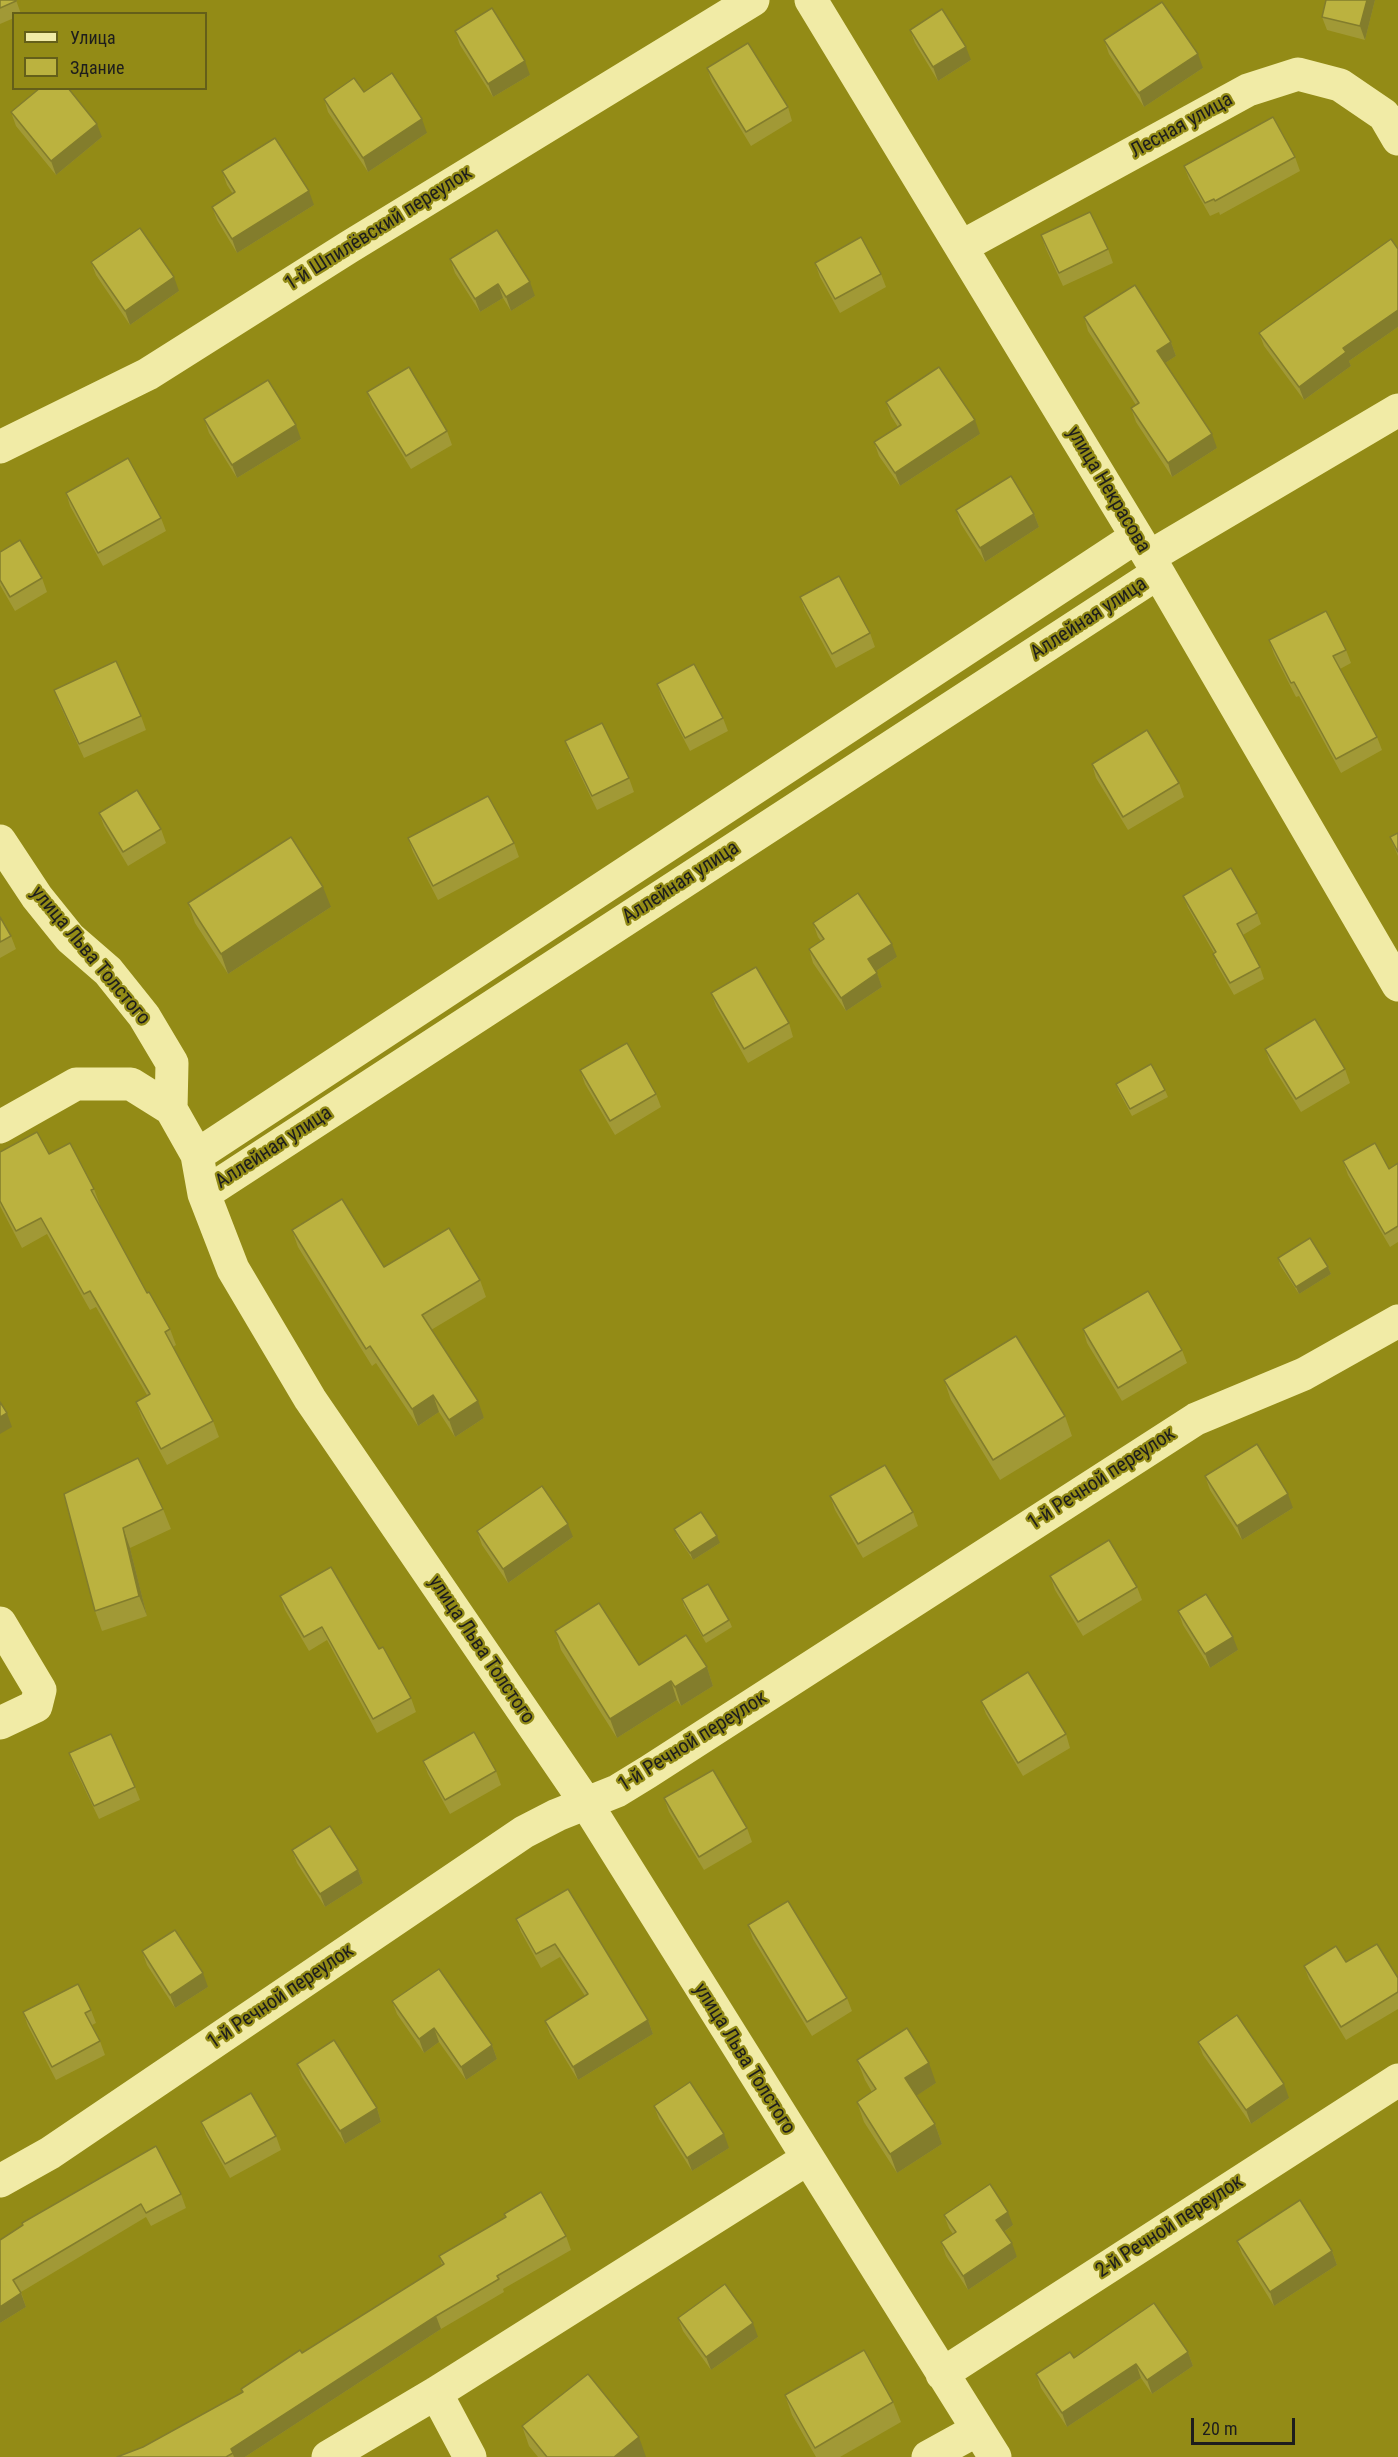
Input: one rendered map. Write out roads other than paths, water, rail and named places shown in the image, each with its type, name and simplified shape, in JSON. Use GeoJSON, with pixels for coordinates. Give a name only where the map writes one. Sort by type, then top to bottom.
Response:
{"type":"FeatureCollection","features":[{"type":"Feature","properties":{"kind":"street","name":"1-й Шпилёвский переулок"},"geometry":{"type":"LineString","coordinates":[[0,447],[148,374],[349,247],[753,0]]}},
{"type":"Feature","properties":{"kind":"street","name":"улица Некрасова"},"geometry":{"type":"LineString","coordinates":[[811,0],[1148,556],[1398,986]]}},
{"type":"Feature","properties":{"kind":"street","name":"Лесная улица"},"geometry":{"type":"LineString","coordinates":[[961,247],[1248,90],[1298,74],[1340,85],[1384,115],[1398,139]]}},
{"type":"Feature","properties":{"kind":"street","name":"Аллейная улица"},"geometry":{"type":"LineString","coordinates":[[197,1155],[1148,556],[1398,410]]}},
{"type":"Feature","properties":{"kind":"street","name":"Аллейная улица"},"geometry":{"type":"LineString","coordinates":[[204,1194],[1148,556]]}},
{"type":"Feature","properties":{"kind":"street","name":"улица Льва Толстого"},"geometry":{"type":"LineString","coordinates":[[0,841],[69,938],[108,971],[144,1016],[172,1063],[171,1109],[197,1155],[204,1194],[233,1269],[310,1399],[586,1803],[995,2457]]}},
{"type":"Feature","properties":{"kind":"street"},"geometry":{"type":"LineString","coordinates":[[0,1127],[76,1084],[131,1084],[171,1109]]}},
{"type":"Feature","properties":{"kind":"street","name":"1-й Речной переулок"},"geometry":{"type":"LineString","coordinates":[[0,2181],[60,2147],[524,1832],[617,1791],[648,1772],[1196,1419],[1304,1374],[1398,1321]]}},
{"type":"Feature","properties":{"kind":"street"},"geometry":{"type":"LineString","coordinates":[[0,1623],[40,1689],[36,1706],[0,1724]]}},
{"type":"Feature","properties":{"kind":"street","name":"2-й Речной переулок"},"geometry":{"type":"LineString","coordinates":[[942,2374],[1398,2080]]}},
{"type":"Feature","properties":{"kind":"street"},"geometry":{"type":"LineString","coordinates":[[328,2457],[436,2392],[807,2159]]}},
{"type":"Feature","properties":{"kind":"street"},"geometry":{"type":"LineString","coordinates":[[436,2392],[470,2457]]}},
{"type":"Feature","properties":{"kind":"street"},"geometry":{"type":"LineString","coordinates":[[928,2457],[977,2430]]}}]}
